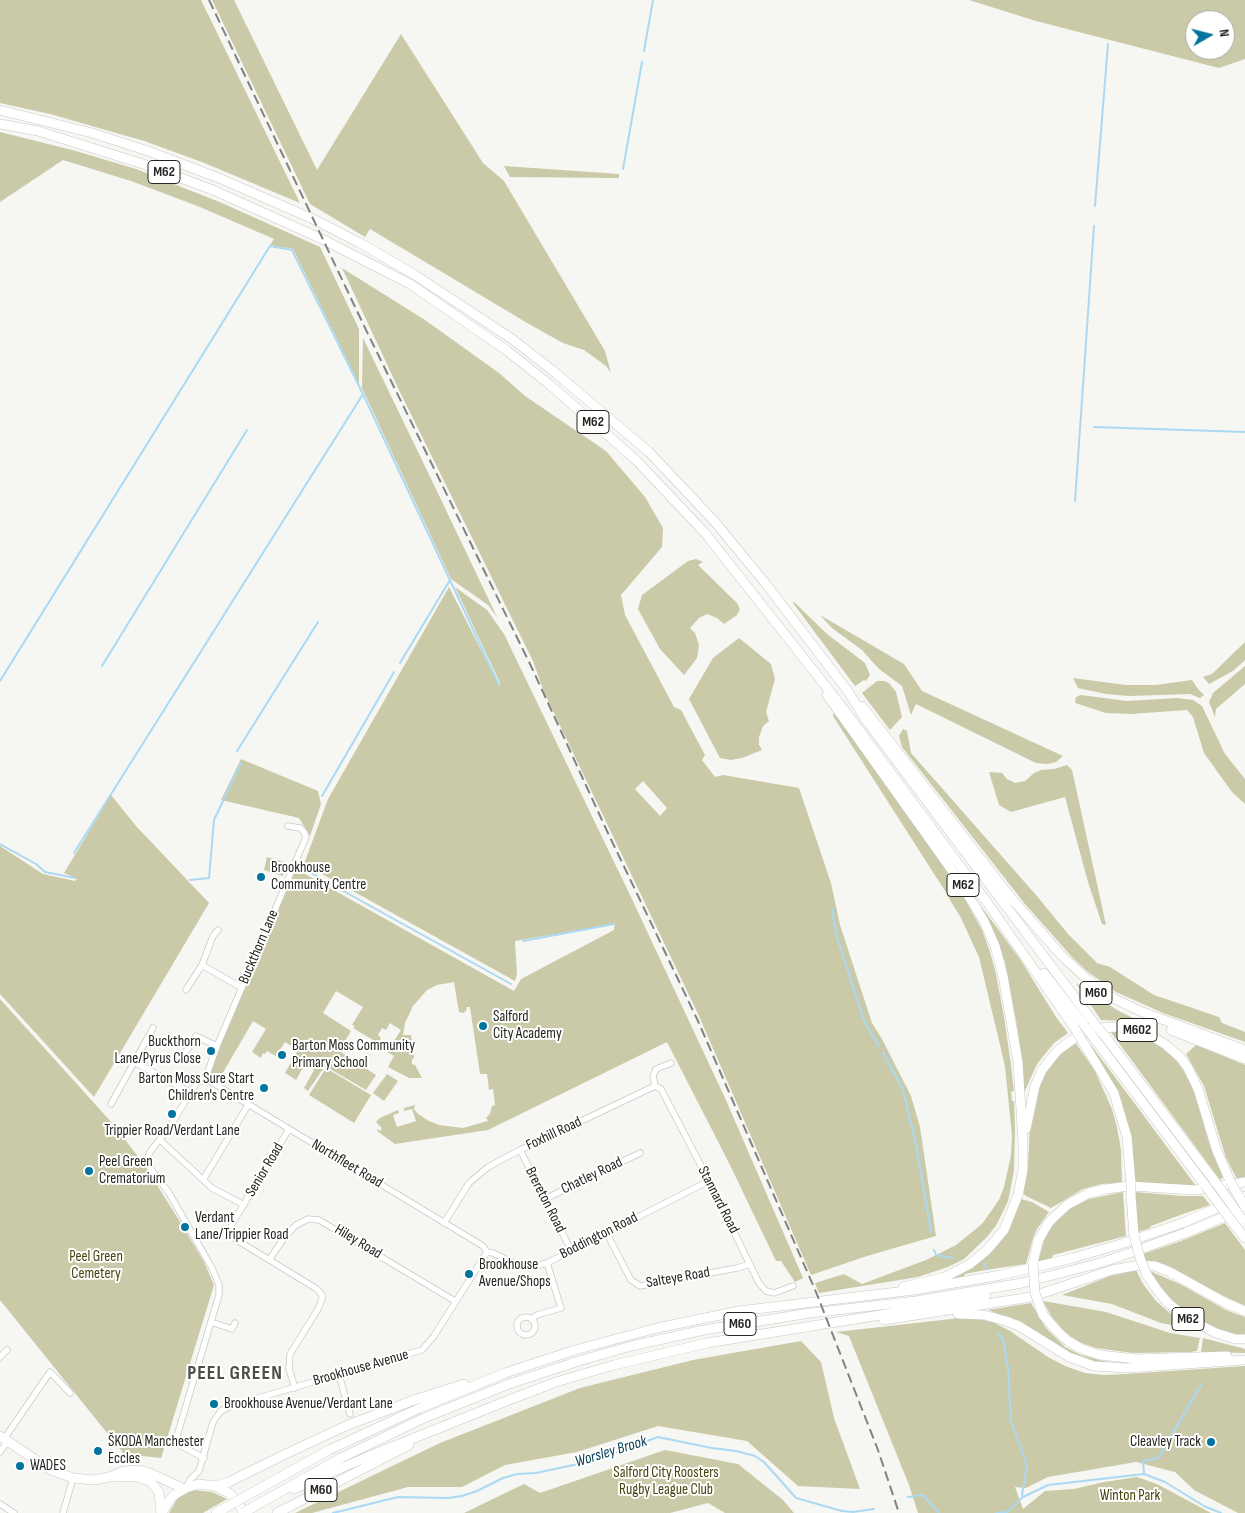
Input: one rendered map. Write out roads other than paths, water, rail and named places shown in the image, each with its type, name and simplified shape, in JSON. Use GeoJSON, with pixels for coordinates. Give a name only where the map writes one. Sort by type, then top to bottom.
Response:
{"type":"FeatureCollection","features":[{"type":"Feature","properties":{"kind":"highway","name":"M62"},"geometry":{"type":"LineString","coordinates":[[0,110],[92,133],[148,150],[313,219],[360,243],[415,275],[476,314],[552,370],[649,452],[715,522],[766,584],[847,690],[866,720],[983,875]]}},
{"type":"Feature","properties":{"kind":"highway","name":"M62"},"geometry":{"type":"LineString","coordinates":[[0,124],[89,146],[213,190],[322,238],[410,284],[506,350],[549,384],[636,460],[704,533],[839,703],[989,904],[1074,1027],[1114,1093],[1127,1137],[1134,1235],[1147,1275],[1158,1291],[1168,1303],[1188,1319],[1216,1333],[1245,1340]]}},
{"type":"Feature","properties":{"kind":"highway","name":"M62"},"geometry":{"type":"LineString","coordinates":[[810,667],[833,706],[958,879],[976,906],[990,934],[1003,976],[1013,1028],[1019,1074],[1023,1142]]}},
{"type":"Feature","properties":{"kind":"highway","name":"M62"},"geometry":{"type":"LineString","coordinates":[[847,690],[871,716],[1006,891],[1061,955],[1088,980],[1107,994],[1156,1018],[1245,1050]]}},
{"type":"Feature","properties":{"kind":"highway","name":"M602"},"geometry":{"type":"LineString","coordinates":[[983,875],[1244,1221]]}},
{"type":"Feature","properties":{"kind":"highway","name":"M60"},"geometry":{"type":"LineString","coordinates":[[983,875],[1057,958],[1101,997],[1144,1020],[1245,1059]]}},
{"type":"Feature","properties":{"kind":"highway","name":"M602"},"geometry":{"type":"LineString","coordinates":[[989,904],[1094,1038],[1245,1238]]}},
{"type":"Feature","properties":{"kind":"highway","name":"M602"},"geometry":{"type":"LineString","coordinates":[[1023,1142],[1035,1086],[1042,1070],[1052,1056],[1066,1044],[1089,1030],[1108,1027],[1129,1028],[1158,1040],[1174,1051],[1188,1068],[1198,1089],[1217,1151],[1230,1181],[1245,1207]]}},
{"type":"Feature","properties":{"kind":"highway","name":"M60"},"geometry":{"type":"LineString","coordinates":[[878,1294],[945,1277],[970,1264],[995,1242],[1004,1230],[1018,1195],[1023,1170],[1023,1142]]}},
{"type":"Feature","properties":{"kind":"highway"},"geometry":{"type":"LineString","coordinates":[[1245,1182],[1196,1190],[1129,1186],[1089,1193],[1074,1200],[1049,1222],[1038,1241],[1033,1263],[1034,1293],[1043,1314],[1056,1331],[1082,1349],[1100,1355],[1136,1359],[1245,1356]]}},
{"type":"Feature","properties":{"kind":"highway","name":"M60"},"geometry":{"type":"LineString","coordinates":[[216,1513],[329,1450],[385,1423],[494,1378],[575,1350],[702,1318],[984,1279],[1073,1258],[1148,1235],[1245,1196]]}},
{"type":"Feature","properties":{"kind":"highway","name":"M60"},"geometry":{"type":"LineString","coordinates":[[243,1513],[335,1461],[424,1418],[509,1384],[579,1361],[661,1339],[732,1325],[810,1313],[925,1300],[1022,1283],[1127,1254],[1185,1233],[1245,1207]]}},
{"type":"Feature","properties":{"kind":"highway","name":"M60"},"geometry":{"type":"LineString","coordinates":[[770,1333],[918,1316],[1031,1297],[1112,1270],[1140,1265],[1155,1266],[1170,1272],[1226,1303],[1245,1310]]}},
{"type":"Feature","properties":{"kind":"highway","name":"M60"},"geometry":{"type":"LineString","coordinates":[[277,1513],[444,1426],[556,1382],[621,1363],[690,1347],[963,1300],[1007,1289],[1022,1283]]}},
{"type":"Feature","properties":{"kind":"highway","name":"M60"},"geometry":{"type":"LineString","coordinates":[[918,1316],[970,1314],[999,1318],[1019,1326],[1069,1357],[1088,1365],[1100,1367],[1127,1368],[1245,1360]]}},
{"type":"Feature","properties":{"kind":"highway"},"geometry":{"type":"LineString","coordinates":[[162,1513],[171,1498],[184,1489],[210,1485],[239,1477],[294,1450],[374,1415],[447,1388],[494,1378]]}},
{"type":"Feature","properties":{"kind":"highway"},"geometry":{"type":"LineString","coordinates":[[255,1506],[362,1459],[444,1426]]}},
{"type":"Feature","properties":{"kind":"highway"},"geometry":{"type":"LineString","coordinates":[[4,1439],[51,1470],[73,1478],[82,1480],[109,1477],[137,1477],[151,1482],[157,1488],[160,1496],[162,1513]]}},
{"type":"Feature","properties":{"kind":"highway"},"geometry":{"type":"LineString","coordinates":[[109,1477],[124,1471],[144,1470],[184,1489]]}},
{"type":"Feature","properties":{"kind":"highway"},"geometry":{"type":"LineString","coordinates":[[210,1485],[224,1490],[233,1496],[243,1513]]}},
{"type":"Feature","properties":{"kind":"street","name":"Buckthorn Lane"},"geometry":{"type":"LineString","coordinates":[[204,1080],[306,837],[300,828],[288,826]]}},
{"type":"Feature","properties":{"kind":"street"},"geometry":{"type":"LineString","coordinates":[[186,990],[202,965],[213,936],[218,930]]}},
{"type":"Feature","properties":{"kind":"street"},"geometry":{"type":"LineString","coordinates":[[202,965],[242,988]]}},
{"type":"Feature","properties":{"kind":"street"},"geometry":{"type":"LineString","coordinates":[[111,1104],[153,1028]]}},
{"type":"Feature","properties":{"kind":"street"},"geometry":{"type":"LineString","coordinates":[[182,1058],[196,1036],[217,1046]]}},
{"type":"Feature","properties":{"kind":"street"},"geometry":{"type":"LineString","coordinates":[[134,1062],[190,1092]]}},
{"type":"Feature","properties":{"kind":"street"},"geometry":{"type":"LineString","coordinates":[[655,1086],[653,1076],[656,1069],[670,1062]]}},
{"type":"Feature","properties":{"kind":"street"},"geometry":{"type":"LineString","coordinates":[[204,1080],[197,1082],[148,1157],[148,1164],[169,1193],[218,1279],[218,1295],[211,1322],[177,1436],[181,1446],[204,1458]]}},
{"type":"Feature","properties":{"kind":"street","name":"Northfleet Road"},"geometry":{"type":"LineString","coordinates":[[204,1080],[211,1082],[483,1246],[487,1252]]}},
{"type":"Feature","properties":{"kind":"street","name":"Foxhill Road"},"geometry":{"type":"LineString","coordinates":[[444,1223],[469,1183],[488,1167],[655,1086]]}},
{"type":"Feature","properties":{"kind":"street","name":"Stannard Road"},"geometry":{"type":"LineString","coordinates":[[655,1086],[661,1089],[709,1180],[759,1283],[766,1291],[774,1293],[793,1286]]}},
{"type":"Feature","properties":{"kind":"street"},"geometry":{"type":"LineString","coordinates":[[203,1180],[248,1105]]}},
{"type":"Feature","properties":{"kind":"street","name":"Senior Road"},"geometry":{"type":"LineString","coordinates":[[289,1129],[230,1227],[232,1236],[317,1289],[322,1296],[318,1309],[290,1354],[289,1369],[295,1388]]}},
{"type":"Feature","properties":{"kind":"street"},"geometry":{"type":"LineString","coordinates":[[160,1140],[212,1188],[244,1205]]}},
{"type":"Feature","properties":{"kind":"street","name":"Brereton Road"},"geometry":{"type":"LineString","coordinates":[[520,1150],[571,1250]]}},
{"type":"Feature","properties":{"kind":"street","name":"Chatley Road"},"geometry":{"type":"LineString","coordinates":[[545,1199],[640,1153]]}},
{"type":"Feature","properties":{"kind":"street","name":"Boddington Road"},"geometry":{"type":"LineString","coordinates":[[487,1252],[520,1266],[531,1267],[547,1263],[709,1180]]}},
{"type":"Feature","properties":{"kind":"street","name":"Hiley Road"},"geometry":{"type":"LineString","coordinates":[[269,1260],[284,1238],[296,1225],[308,1219],[319,1220],[455,1301]]}},
{"type":"Feature","properties":{"kind":"street","name":"Salteye Road"},"geometry":{"type":"LineString","coordinates":[[606,1232],[631,1280],[640,1286],[750,1264]]}},
{"type":"Feature","properties":{"kind":"street","name":"Brookhouse Avenue"},"geometry":{"type":"LineString","coordinates":[[184,1489],[199,1471],[213,1422],[221,1411],[231,1406],[422,1350],[434,1336],[487,1252]]}},
{"type":"Feature","properties":{"kind":"street"},"geometry":{"type":"LineString","coordinates":[[531,1319],[537,1315],[561,1308],[547,1263]]}},
{"type":"Feature","properties":{"kind":"street"},"geometry":{"type":"LineString","coordinates":[[211,1322],[232,1329],[235,1323]]}},
{"type":"Feature","properties":{"kind":"street"},"geometry":{"type":"LineString","coordinates":[[0,1357],[7,1350]]}},
{"type":"Feature","properties":{"kind":"street"},"geometry":{"type":"LineString","coordinates":[[0,1452],[4,1439],[50,1372],[70,1393]]}},
{"type":"Feature","properties":{"kind":"street"},"geometry":{"type":"LineString","coordinates":[[340,1375],[350,1414]]}},
{"type":"Feature","properties":{"kind":"street"},"geometry":{"type":"LineString","coordinates":[[199,1471],[210,1485]]}},
{"type":"Feature","properties":{"kind":"street"},"geometry":{"type":"LineString","coordinates":[[63,1513],[73,1478]]}},
{"type":"Feature","properties":{"kind":"street"},"geometry":{"type":"LineString","coordinates":[[0,1504],[14,1513]]}},
{"type":"Feature","properties":{"kind":"waterway"},"geometry":{"type":"LineString","coordinates":[[644,51],[653,0]]}},
{"type":"Feature","properties":{"kind":"waterway"},"geometry":{"type":"LineString","coordinates":[[1095,206],[1108,44]]}},
{"type":"Feature","properties":{"kind":"waterway"},"geometry":{"type":"LineString","coordinates":[[623,169],[642,62]]}},
{"type":"Feature","properties":{"kind":"waterway"},"geometry":{"type":"LineString","coordinates":[[1075,501],[1094,226]]}},
{"type":"Feature","properties":{"kind":"waterway"},"geometry":{"type":"LineString","coordinates":[[0,681],[270,246],[292,250],[363,394],[499,685]]}},
{"type":"Feature","properties":{"kind":"waterway"},"geometry":{"type":"LineString","coordinates":[[74,853],[363,394]]}},
{"type":"Feature","properties":{"kind":"waterway"},"geometry":{"type":"LineString","coordinates":[[1094,427],[1245,432]]}},
{"type":"Feature","properties":{"kind":"waterway"},"geometry":{"type":"LineString","coordinates":[[102,666],[247,430]]}},
{"type":"Feature","properties":{"kind":"waterway"},"geometry":{"type":"LineString","coordinates":[[400,663],[450,580]]}},
{"type":"Feature","properties":{"kind":"waterway"},"geometry":{"type":"LineString","coordinates":[[237,751],[318,622]]}},
{"type":"Feature","properties":{"kind":"waterway"},"geometry":{"type":"LineString","coordinates":[[322,796],[394,672]]}},
{"type":"Feature","properties":{"kind":"waterway"},"geometry":{"type":"LineString","coordinates":[[190,880],[209,878],[214,820],[241,763]]}},
{"type":"Feature","properties":{"kind":"waterway"},"geometry":{"type":"LineString","coordinates":[[0,844],[36,864],[45,872],[75,878]]}},
{"type":"Feature","properties":{"kind":"waterway"},"geometry":{"type":"LineString","coordinates":[[302,868],[511,984]]}},
{"type":"Feature","properties":{"kind":"waterway"},"geometry":{"type":"LineString","coordinates":[[832,909],[836,934],[865,1023],[879,1046]]}},
{"type":"Feature","properties":{"kind":"waterway"},"geometry":{"type":"LineString","coordinates":[[523,941],[614,924]]}},
{"type":"Feature","properties":{"kind":"waterway"},"geometry":{"type":"LineString","coordinates":[[883,1052],[903,1090],[916,1144],[931,1232]]}},
{"type":"Feature","properties":{"kind":"waterway"},"geometry":{"type":"LineString","coordinates":[[934,1250],[936,1255],[952,1258]]}},
{"type":"Feature","properties":{"kind":"waterway"},"geometry":{"type":"LineString","coordinates":[[984,1263],[988,1269]]}},
{"type":"Feature","properties":{"kind":"waterway"},"geometry":{"type":"LineString","coordinates":[[998,1333],[1003,1339],[1008,1368],[1011,1421],[1027,1465],[1023,1497]]}},
{"type":"Feature","properties":{"kind":"waterway"},"geometry":{"type":"LineString","coordinates":[[1144,1473],[1143,1461],[1158,1458],[1201,1385]]}},
{"type":"Feature","properties":{"kind":"waterway","name":"Worsley Brook"},"geometry":{"type":"LineString","coordinates":[[333,1513],[398,1497],[448,1498],[462,1496],[503,1478],[592,1461],[658,1437],[755,1456],[764,1462],[796,1498],[842,1511],[853,1512],[874,1509]]}},
{"type":"Feature","properties":{"kind":"waterway","name":"Worsley Brook"},"geometry":{"type":"LineString","coordinates":[[996,1513],[1007,1512],[1023,1497],[1048,1485],[1144,1474],[1165,1482],[1204,1506],[1221,1513]]}},
{"type":"Feature","properties":{"kind":"waterway","name":"Worsley Brook"},"geometry":{"type":"LineString","coordinates":[[908,1497],[923,1495],[939,1513]]}},
{"type":"Feature","properties":{"kind":"railway"},"geometry":{"type":"LineString","coordinates":[[209,0],[367,332],[531,666],[698,1021],[816,1292],[878,1450],[899,1513]]}},
{"type":"Feature","properties":{"kind":"place","name":"Brookhouse Community Centre"},"geometry":{"type":"Point","coordinates":[261,877]}},
{"type":"Feature","properties":{"kind":"place","name":"Salford City Academy"},"geometry":{"type":"Point","coordinates":[483,1026]}},
{"type":"Feature","properties":{"kind":"place","name":"Buckthorn Lane/Pyrus Close"},"geometry":{"type":"Point","coordinates":[211,1051]}},
{"type":"Feature","properties":{"kind":"place","name":"Barton Moss Community Primary School"},"geometry":{"type":"Point","coordinates":[282,1055]}},
{"type":"Feature","properties":{"kind":"place","name":"Barton Moss Sure Start Children's Centre"},"geometry":{"type":"Point","coordinates":[264,1088]}},
{"type":"Feature","properties":{"kind":"place","name":"Trippier Road/Verdant Lane"},"geometry":{"type":"Point","coordinates":[172,1114]}},
{"type":"Feature","properties":{"kind":"place","name":"Peel Green Crematorium"},"geometry":{"type":"Point","coordinates":[89,1171]}},
{"type":"Feature","properties":{"kind":"place","name":"Verdant Lane/Trippier Road"},"geometry":{"type":"Point","coordinates":[185,1227]}},
{"type":"Feature","properties":{"kind":"place","name":"Brookhouse Avenue/Shops"},"geometry":{"type":"Point","coordinates":[469,1274]}},
{"type":"Feature","properties":{"kind":"place","name":"Brookhouse Avenue/Verdant Lane"},"geometry":{"type":"Point","coordinates":[214,1404]}},
{"type":"Feature","properties":{"kind":"place","name":"Cleavley Track"},"geometry":{"type":"Point","coordinates":[1211,1442]}},
{"type":"Feature","properties":{"kind":"place","name":"ŠKODA Manchester Eccles"},"geometry":{"type":"Point","coordinates":[98,1451]}},
{"type":"Feature","properties":{"kind":"place","name":"WADES"},"geometry":{"type":"Point","coordinates":[20,1466]}},
{"type":"Feature","properties":{"kind":"district","name":"PEEL GREEN"},"geometry":{"type":"Point","coordinates":[235,1374]}},
{"type":"Feature","properties":{"kind":"park label","name":"Peel Green Cemetery"},"geometry":{"type":"Point","coordinates":[96,1266]}},
{"type":"Feature","properties":{"kind":"park label","name":"Salford City Roosters Rugby League Club"},"geometry":{"type":"Point","coordinates":[666,1482]}},
{"type":"Feature","properties":{"kind":"park label","name":"Winton Park"},"geometry":{"type":"Point","coordinates":[1130,1496]}}]}
